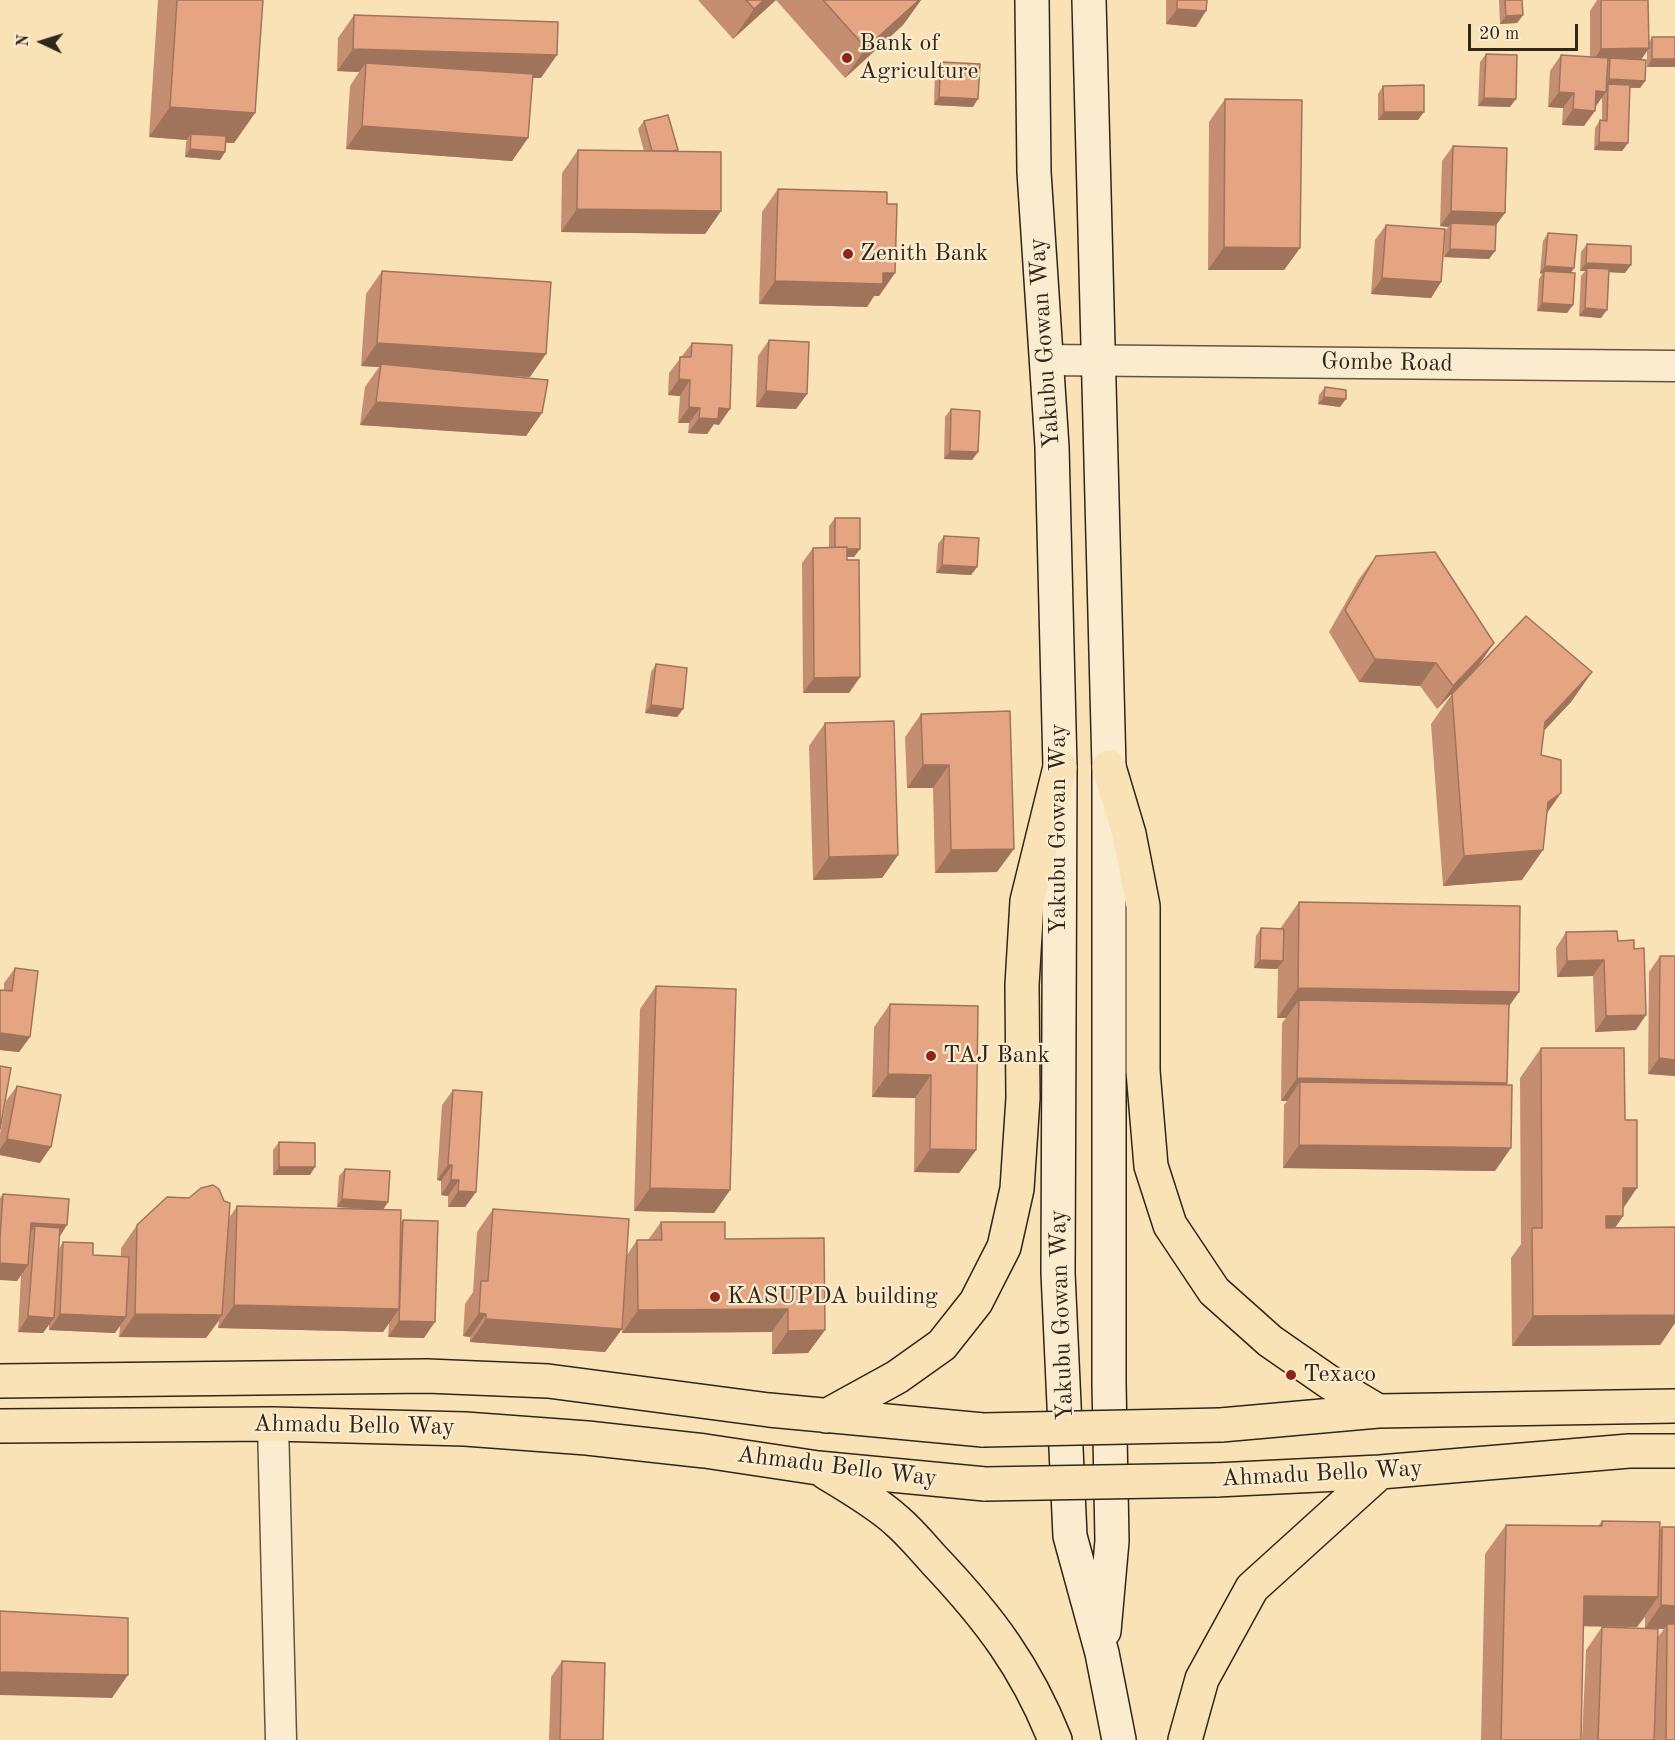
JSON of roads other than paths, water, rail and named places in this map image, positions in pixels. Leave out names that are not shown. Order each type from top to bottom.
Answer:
[{"type":"main road","points":[[826,1416],[897,1377],[942,1345],[976,1302],[1004,1247],[1017,1188],[1023,1109],[1022,986],[1027,901],[1060,767]]},
{"type":"main road","points":[[1109,767],[1130,834],[1143,906],[1143,1071],[1151,1166],[1170,1225],[1214,1291],[1270,1341],[1329,1382],[1378,1411]]},
{"type":"main road","name":"Ahmadu Bello Way","points":[[0,1381],[427,1376],[548,1381],[826,1416],[983,1430],[1221,1425],[1378,1411],[1675,1406]]},
{"type":"main road","name":"Ahmadu Bello Way","points":[[0,1426],[273,1424],[465,1429],[576,1437],[705,1451],[818,1468],[985,1484],[1216,1480],[1380,1472],[1629,1451],[1675,1451]]},
{"type":"main road","points":[[818,1468],[897,1521],[972,1600],[1011,1652],[1044,1713],[1055,1740]]},
{"type":"main road","points":[[1185,1740],[1202,1679],[1252,1588],[1380,1472]]},
{"type":"street","name":"Yakubu Gowan Way","points":[[1032,0],[1034,172],[1052,447],[1060,767],[1058,1273],[1070,1536],[1102,1653],[1119,1740]]},
{"type":"street","name":"Yakubu Gowan Way","points":[[1089,0],[1109,767],[1109,1383],[1112,1541],[1102,1653]]},
{"type":"street","name":"Gombe Road","points":[[1046,360],[1675,366]]},
{"type":"street","points":[[273,1424],[281,1740]]},
{"type":"place","name":"Bank of Agriculture","points":[[847,58]]},
{"type":"place","name":"Zenith Bank","points":[[848,254]]},
{"type":"place","name":"TAJ Bank","points":[[931,1056]]},
{"type":"place","name":"KASUPDA building","points":[[715,1297]]},
{"type":"place","name":"Texaco","points":[[1291,1375]]}]
